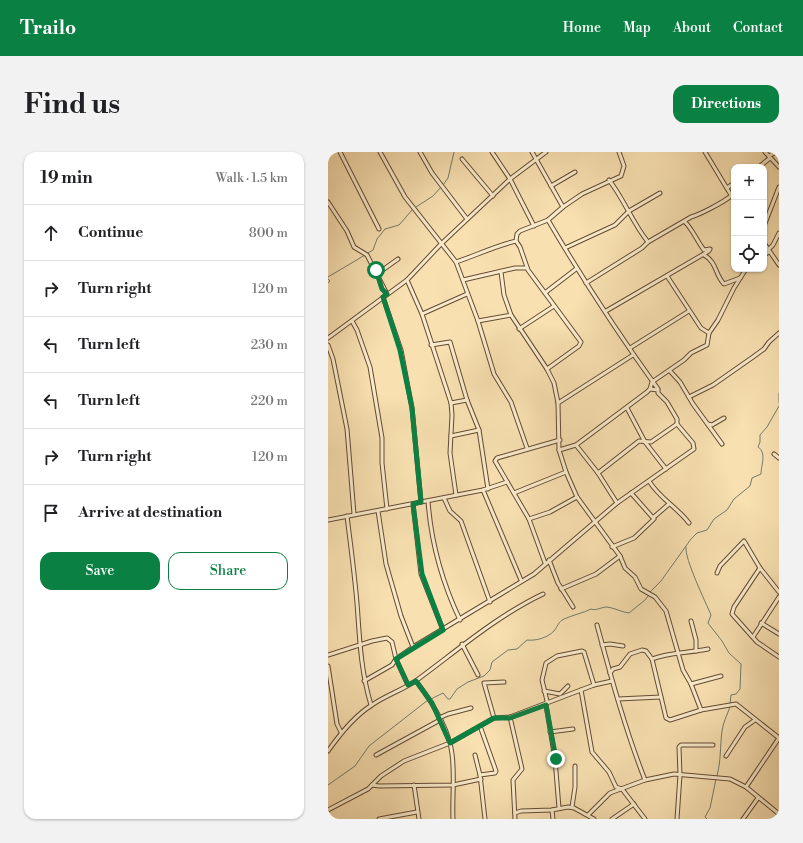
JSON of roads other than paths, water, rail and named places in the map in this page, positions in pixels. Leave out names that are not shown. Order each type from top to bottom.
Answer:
[{"type":"street","points":[[340,152],[380,229]]},
{"type":"street","points":[[380,152],[405,196],[456,262],[478,321],[494,374],[511,402],[527,448]]},
{"type":"street","points":[[420,152],[432,173],[467,220]]},
{"type":"street","points":[[492,152],[510,179],[534,226]]},
{"type":"street","points":[[532,152],[563,206]]},
{"type":"street","points":[[328,338],[408,280],[441,244],[510,179],[536,158],[546,152]]},
{"type":"street","points":[[546,369],[581,344],[572,328],[527,268],[520,247],[516,241],[517,234],[548,220],[563,206],[609,180],[621,176],[624,170],[619,152]]},
{"type":"street","points":[[765,152],[779,167]]},
{"type":"street","points":[[762,164],[776,152]]},
{"type":"street","points":[[586,282],[642,248],[648,242],[723,202],[731,196],[707,153]]},
{"type":"street","points":[[462,159],[492,196]]},
{"type":"street","points":[[551,186],[575,172]]},
{"type":"street","points":[[609,180],[629,212],[637,229],[648,242]]},
{"type":"street","points":[[727,188],[731,185]]},
{"type":"street","points":[[767,218],[779,186]]},
{"type":"street","points":[[565,248],[615,225],[629,212],[660,193]]},
{"type":"street","points":[[328,202],[347,231],[354,247],[367,255],[377,274],[382,289],[387,294]]},
{"type":"street","points":[[364,681],[392,665],[396,659],[413,647],[490,602],[520,580],[534,574],[594,521],[690,452],[694,447],[685,431],[678,424],[667,402],[658,393],[658,390],[576,269],[548,220]]},
{"type":"street","points":[[606,312],[711,250],[709,248],[704,250],[685,222]]},
{"type":"street","points":[[779,233],[768,251],[779,265]]},
{"type":"street","points":[[456,262],[480,254],[495,246],[516,241]]},
{"type":"street","points":[[704,255],[709,258],[717,268],[719,278],[724,284],[740,278]]},
{"type":"street","points":[[377,274],[398,259]]},
{"type":"street","points":[[463,280],[515,268],[527,268]]},
{"type":"street","points":[[546,292],[576,269]]},
{"type":"street","points":[[501,272],[504,295],[511,315],[518,329],[554,383],[558,404],[560,440],[559,450],[566,472],[577,497],[620,556],[625,568],[634,577],[641,590],[660,601],[667,614],[683,670],[691,684],[701,710]]},
{"type":"street","points":[[559,450],[576,444],[627,408],[650,389],[652,382],[684,360],[691,353],[707,344],[709,333],[718,320],[744,272]]},
{"type":"street","points":[[667,276],[701,328],[709,333]]},
{"type":"street","points":[[408,280],[422,314],[451,403],[452,415],[450,453],[456,495]]},
{"type":"street","points":[[422,314],[467,294]]},
{"type":"street","points":[[383,297],[400,350],[412,408],[421,502]]},
{"type":"street","points":[[518,329],[554,306]]},
{"type":"street","points":[[630,348],[689,311]]},
{"type":"street","points":[[478,321],[511,315]]},
{"type":"street","points":[[352,321],[357,330],[370,367],[382,438],[382,462],[387,508]]},
{"type":"street","points":[[689,397],[713,385],[753,357],[764,349],[779,333]]},
{"type":"street","points":[[431,345],[450,342],[466,396],[465,400],[479,430],[488,489]]},
{"type":"street","points":[[328,345],[333,358],[347,428],[354,514]]},
{"type":"street","points":[[558,404],[633,355]]},
{"type":"street","points":[[670,370],[722,444]]},
{"type":"street","points":[[650,389],[658,390]]},
{"type":"street","points":[[451,403],[465,400]]},
{"type":"street","points":[[627,408],[645,442],[666,469]]},
{"type":"street","points":[[708,424],[712,425],[724,418]]},
{"type":"street","points":[[598,473],[639,441],[645,442],[655,440],[678,424]]},
{"type":"street","points":[[451,436],[479,430]]},
{"type":"street","points":[[545,563],[529,519],[495,459],[527,448],[560,440]]},
{"type":"street","points":[[576,444],[598,473],[617,503]]},
{"type":"street","points":[[774,454],[779,458]]},
{"type":"street","points":[[514,493],[566,472]]},
{"type":"street","points":[[649,481],[657,493],[679,511],[689,523]]},
{"type":"street","points":[[328,520],[488,489],[507,482]]},
{"type":"street","points":[[483,490],[520,580]]},
{"type":"street","points":[[631,493],[654,518]]},
{"type":"street","points":[[529,519],[550,512],[577,497]]},
{"type":"street","points":[[444,498],[450,511],[461,521],[490,602]]},
{"type":"street","points":[[428,501],[430,527],[436,554],[450,600],[460,620]]},
{"type":"street","points":[[413,504],[422,574],[443,630]]},
{"type":"street","points":[[612,547],[634,538],[654,521],[654,518],[669,504]]},
{"type":"street","points":[[378,511],[386,564],[401,616],[413,647]]},
{"type":"street","points":[[347,516],[358,617],[359,645],[364,681],[371,705]]},
{"type":"street","points":[[717,573],[720,566],[744,540],[760,568],[779,592]]},
{"type":"street","points":[[561,589],[596,574],[620,556]]},
{"type":"street","points":[[549,560],[561,589],[573,607]]},
{"type":"street","points":[[760,568],[732,611],[732,614],[762,646],[779,657]]},
{"type":"street","points":[[328,751],[341,732],[371,705],[416,681],[462,644],[514,609],[544,594]]},
{"type":"street","points":[[753,637],[779,597]]},
{"type":"street","points":[[691,621],[696,640],[696,651]]},
{"type":"street","points":[[761,623],[779,634]]},
{"type":"street","points":[[597,625],[612,681],[633,749],[645,780]]},
{"type":"street","points":[[328,655],[387,638],[392,642],[396,659],[408,685]]},
{"type":"street","points":[[462,644],[478,676]]},
{"type":"street","points":[[602,645],[610,644],[623,646]]},
{"type":"street","points":[[652,659],[670,654],[678,655],[708,649]]},
{"type":"street","points":[[610,674],[613,669],[620,667],[629,655],[642,650],[648,653],[652,659],[668,720],[701,710],[736,704],[749,713],[755,720],[779,738],[746,787]]},
{"type":"street","points":[[559,808],[556,759],[550,732],[546,705],[547,701],[542,680],[548,662],[557,656],[580,651],[584,652],[594,685]]},
{"type":"street","points":[[328,666],[337,724],[341,732]]},
{"type":"street","points":[[691,684],[721,676]]},
{"type":"street","points":[[416,681],[432,703],[450,743],[452,754],[453,819]]},
{"type":"street","points":[[328,810],[368,789],[381,776],[404,761],[450,743],[494,718],[510,718],[594,685],[612,681]]},
{"type":"street","points":[[494,718],[484,683],[504,682]]},
{"type":"street","points":[[544,691],[560,694],[568,686]]},
{"type":"street","points":[[581,690],[592,752],[609,772],[616,787],[622,789],[645,819]]},
{"type":"street","points":[[618,699],[661,696]]},
{"type":"street","points":[[376,755],[448,714],[471,708]]},
{"type":"street","points":[[510,718],[522,769],[513,780],[515,819]]},
{"type":"street","points":[[726,756],[745,727],[755,720]]},
{"type":"street","points":[[372,785],[453,785],[495,773],[496,771],[480,726]]},
{"type":"street","points":[[550,732],[574,729]]},
{"type":"street","points":[[677,819],[680,746],[713,745]]},
{"type":"street","points":[[475,755],[481,777],[485,819]]},
{"type":"street","points":[[572,808],[575,787],[575,766]]},
{"type":"street","points":[[588,815],[607,796],[645,780],[666,774],[726,778],[746,787],[779,814]]},
{"type":"street","points":[[414,785],[419,819]]},
{"type":"street","points":[[743,819],[758,798]]},
{"type":"street","points":[[612,819],[634,804]]},
{"type":"street","points":[[515,813],[521,811],[572,808],[594,819]]},
{"type":"street","points":[[552,810],[553,819]]},
{"type":"street","points":[[379,819],[417,812]]},
{"type":"waterway","points":[[443,185],[448,178],[454,152]]},
{"type":"waterway","points":[[416,207],[433,196],[441,187]]},
{"type":"waterway","points":[[368,253],[373,250],[377,239],[385,229],[399,225],[413,209]]},
{"type":"waterway","points":[[328,277],[365,255]]},
{"type":"waterway","points":[[328,279],[330,281],[328,283]]},
{"type":"waterway","points":[[779,393],[779,403]]},
{"type":"waterway","points":[[650,592],[661,581],[691,539],[697,533],[707,530],[714,519],[727,510],[734,499],[750,486],[752,478],[761,474],[763,456],[758,447],[760,435],[767,427],[779,406]]},
{"type":"waterway","points":[[686,547],[688,561],[711,615],[708,623],[729,653],[741,664],[740,689],[736,694],[731,695],[730,704]]},
{"type":"waterway","points":[[431,699],[443,693],[448,699],[450,699],[457,689],[468,682],[484,676],[490,670],[492,662],[508,650],[517,649],[527,640],[534,640],[548,636],[564,619],[591,609],[595,610],[605,607],[629,613],[649,595]]},
{"type":"waterway","points":[[328,785],[355,766],[369,746],[428,700]]},
{"type":"waterway","points":[[717,776],[721,737],[724,722],[730,707]]},
{"type":"waterway","points":[[707,819],[705,817],[710,808],[716,779]]}]
